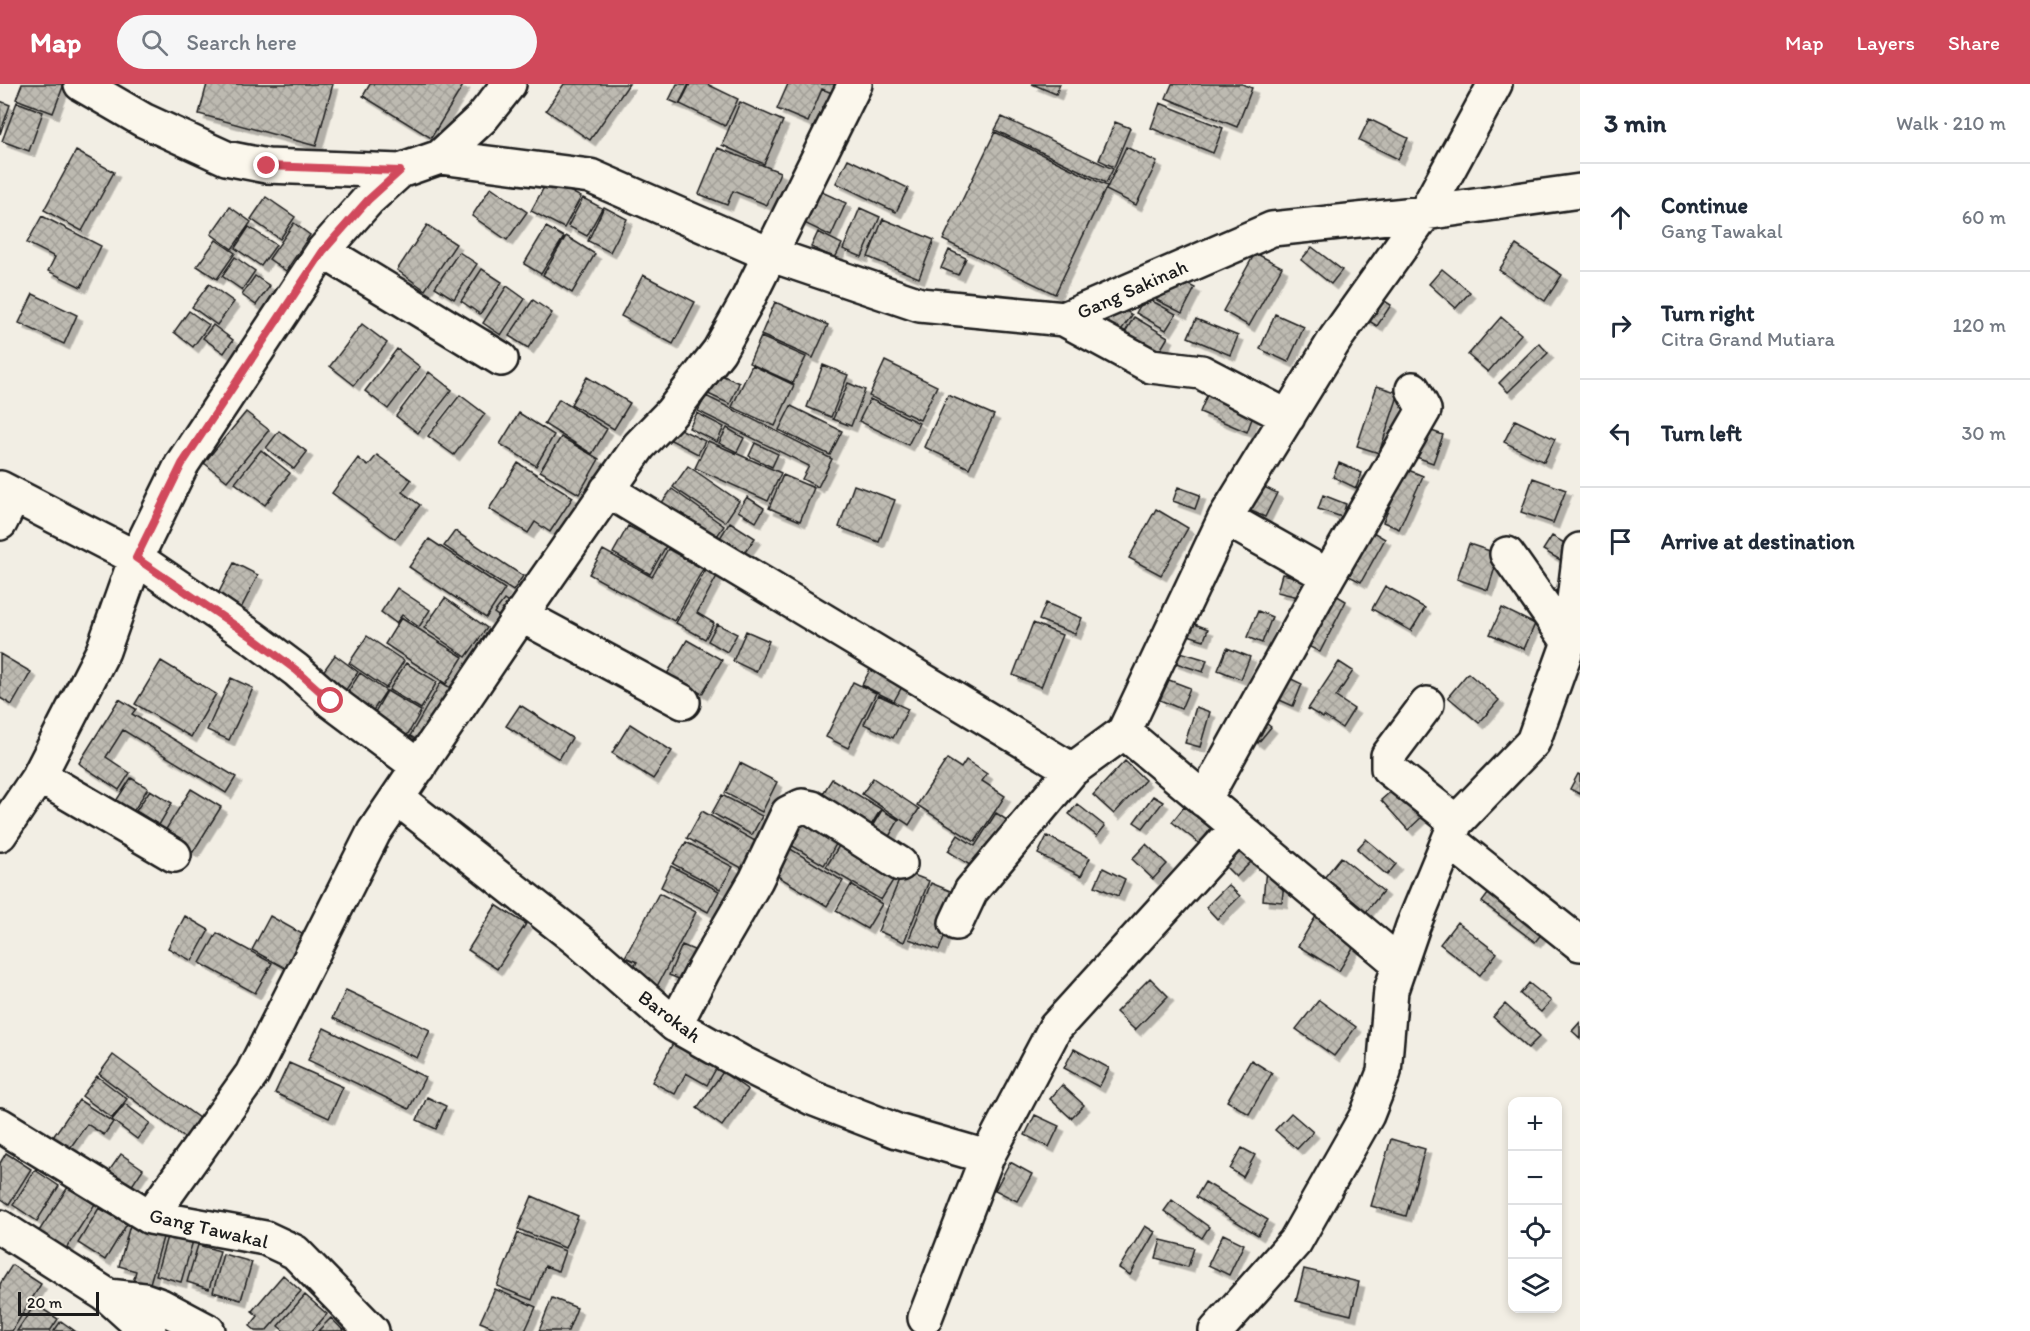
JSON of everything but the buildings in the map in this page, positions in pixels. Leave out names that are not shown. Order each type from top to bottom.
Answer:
[{"type":"street","points":[[81,84],[143,120],[226,158],[267,166],[400,171],[440,157],[482,118],[508,84]]},
{"type":"street","points":[[150,1217],[252,1074],[374,832],[639,446],[671,413],[719,351],[747,301],[855,84]]},
{"type":"street","points":[[956,923],[971,891],[1072,770],[1124,732],[1225,518],[1336,338],[1425,213],[1495,84]]},
{"type":"street","name":"Gang Sakinah","points":[[440,157],[590,176],[769,254],[920,305],[1064,319],[1272,229],[1425,213],[1580,191]]},
{"type":"street","points":[[0,834],[39,776],[103,651],[136,558],[182,464],[323,251],[368,200],[400,171]]},
{"type":"street","points":[[323,251],[501,359]]},
{"type":"street","points":[[1064,319],[1151,366],[1201,372],[1288,417]]},
{"type":"street","points":[[1204,800],[1328,576],[1424,411],[1413,389]]},
{"type":"street","points":[[608,490],[1072,770]]},
{"type":"street","points":[[5,502],[136,558],[261,643],[331,701],[419,767]]},
{"type":"street","points":[[1225,518],[1328,576]]},
{"type":"street","points":[[1216,1331],[1295,1242],[1367,1115],[1384,1072],[1391,990],[1413,926],[1452,831],[1533,742],[1569,642],[1580,550]]},
{"type":"street","points":[[1507,554],[1569,642]]},
{"type":"street","points":[[521,615],[683,702]]},
{"type":"street","points":[[1427,704],[1388,756],[1388,768],[1452,831],[1580,944]]},
{"type":"street","points":[[1124,732],[1400,964]]},
{"type":"street","points":[[39,776],[174,855]]},
{"type":"street","name":"Barokah","points":[[397,798],[578,940],[675,1024],[742,1063],[812,1098],[897,1131],[987,1157]]},
{"type":"street","points":[[675,1024],[756,880],[788,813],[802,806],[812,808],[900,864]]},
{"type":"street","points":[[925,1318],[987,1157],[1055,1028],[1237,828]]},
{"type":"street","name":"Gang Tawakal","points":[[0,1125],[150,1217],[265,1239],[295,1252],[372,1331]]},
{"type":"street","points":[[0,1227],[108,1296],[149,1331]]},
{"type":"street","points":[[108,1296],[144,1300],[161,1306],[208,1331]]},
{"type":"route","points":[[267,166],[400,171],[368,200],[323,251],[182,464],[136,558],[252,637],[296,670],[331,701]]}]
